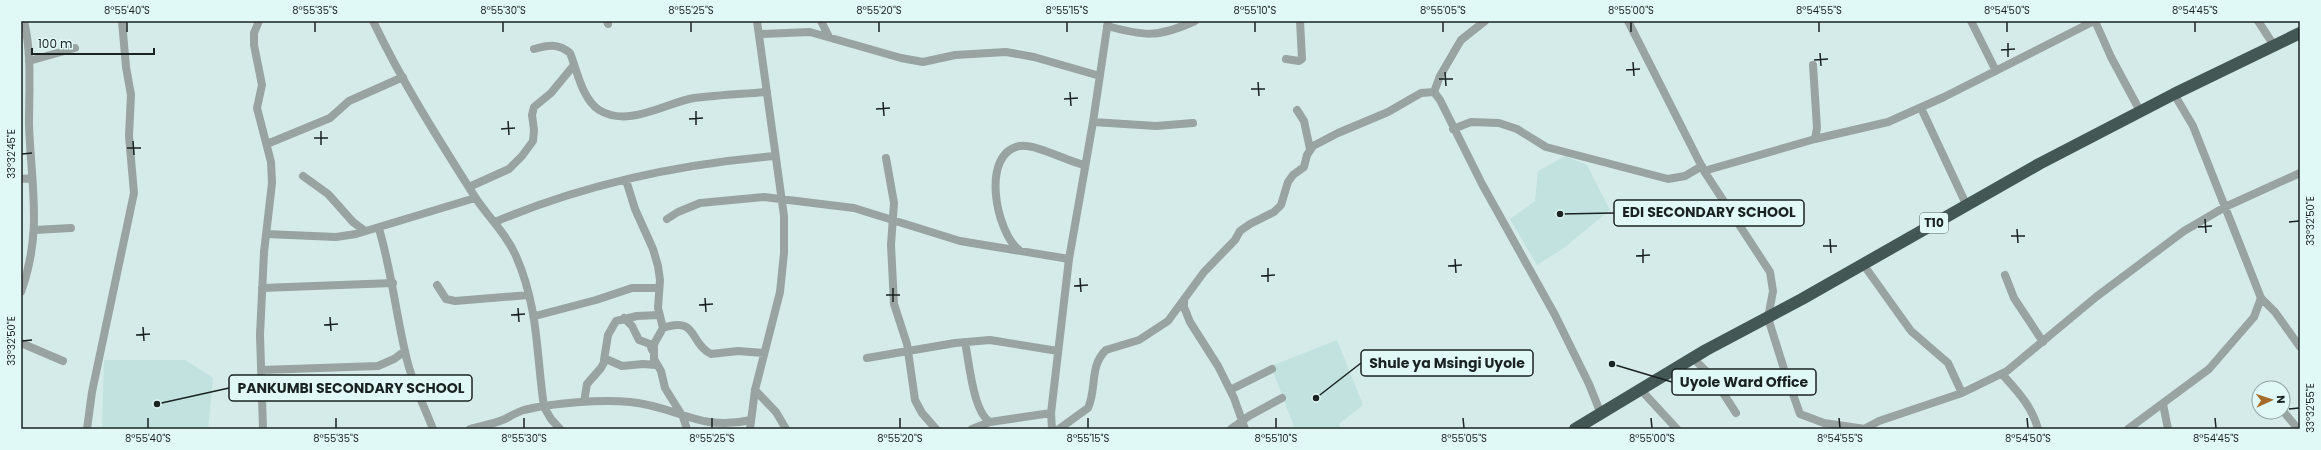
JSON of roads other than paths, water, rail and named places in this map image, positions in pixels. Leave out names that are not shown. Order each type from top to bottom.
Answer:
[{"type":"highway","name":"T10","points":[[1575,429],[1693,358],[1768,318],[1966,204],[2140,111],[2273,44],[2300,33]]},
{"type":"street","points":[[21,292],[34,247],[35,230],[29,61],[24,21]]},
{"type":"street","points":[[87,429],[92,392],[134,193],[129,136],[131,95],[126,67],[122,21]]},
{"type":"street","points":[[260,21],[254,33],[254,45],[262,85],[257,108],[271,162],[272,183],[262,288],[261,370],[263,429]]},
{"type":"street","points":[[373,21],[403,77],[475,198],[495,222],[516,257],[535,316],[544,407],[551,419],[560,429]]},
{"type":"street","points":[[470,429],[497,422],[523,410],[584,402],[638,403],[683,417],[719,424],[750,425],[755,390],[780,292],[783,271],[784,234],[782,201],[757,21]]},
{"type":"street","points":[[821,21],[829,37]]},
{"type":"street","points":[[1052,429],[1051,413],[1069,259],[1084,165],[1093,122],[1107,23],[1144,35],[1170,32],[1195,21]]},
{"type":"street","points":[[1286,60],[1302,59],[1300,21]]},
{"type":"street","points":[[1434,92],[1440,76],[1461,40],[1485,21]]},
{"type":"street","points":[[1971,21],[1996,71]]},
{"type":"street","points":[[1453,129],[1471,122],[1499,123],[1517,129],[1546,147],[1668,179],[1685,176],[1703,168],[1815,139],[1874,127],[1921,108],[2095,21],[2111,57],[2140,111]]},
{"type":"street","points":[[2258,21],[2273,44]]},
{"type":"street","points":[[1631,23],[1703,168],[1770,272],[1773,291],[1768,318],[1784,369],[1801,415],[1824,423],[1864,429],[1962,393],[2002,374],[2141,262],[2191,227],[2225,207],[2300,173]]},
{"type":"street","points":[[759,34],[802,32],[829,37],[923,62],[955,55],[1006,52],[1034,57],[1100,76]]},
{"type":"street","points":[[534,49],[557,45],[570,53],[583,87],[594,106],[604,112],[618,115],[644,113],[692,98],[767,92]]},
{"type":"street","points":[[29,61],[75,48]]},
{"type":"street","points":[[1813,64],[1816,114],[1815,139]]},
{"type":"street","points":[[469,187],[510,168],[522,156],[533,141],[534,130],[532,115],[534,107],[551,93],[574,65]]},
{"type":"street","points":[[267,144],[330,118],[349,101],[403,77]]},
{"type":"street","points":[[1059,429],[1088,408],[1097,363],[1101,355],[1106,350],[1150,334],[1173,315],[1204,272],[1235,240],[1240,231],[1274,212],[1281,205],[1288,182],[1293,175],[1304,167],[1310,149],[1318,142],[1388,112],[1420,92],[1434,92]]},
{"type":"street","points":[[1434,92],[1445,109],[1453,129],[1555,314],[1589,384],[1601,414]]},
{"type":"street","points":[[2174,94],[2193,126],[2261,298],[2275,312],[2300,347]]},
{"type":"street","points":[[1921,108],[1966,204]]},
{"type":"street","points":[[1297,110],[1304,121],[1310,149]]},
{"type":"street","points":[[1093,122],[1156,126],[1193,123]]},
{"type":"street","points":[[1020,250],[1006,236],[996,195],[996,174],[1003,157],[1013,148],[1029,146],[1084,165]]},
{"type":"street","points":[[495,222],[561,199],[626,180],[667,171],[775,156]]},
{"type":"street","points":[[886,158],[894,195],[893,294],[908,352],[915,400],[922,413],[936,429]]},
{"type":"street","points":[[303,176],[328,194],[353,222],[365,231]]},
{"type":"street","points":[[21,179],[32,178]]},
{"type":"street","points":[[626,180],[636,215],[656,256],[660,280],[659,315],[663,328],[652,350]]},
{"type":"street","points":[[667,219],[693,205],[710,201],[764,197],[782,201],[848,207],[947,238],[1069,259]]},
{"type":"street","points":[[266,234],[336,237],[379,228],[475,198]]},
{"type":"street","points":[[35,230],[71,228]]},
{"type":"street","points":[[379,228],[393,283],[405,351],[415,386],[433,429]]},
{"type":"street","points":[[1863,264],[1911,331],[1948,363],[1962,393]]},
{"type":"street","points":[[2005,275],[2014,298],[2043,342]]},
{"type":"street","points":[[262,288],[393,283]]},
{"type":"street","points":[[437,285],[446,299],[455,301],[529,295]]},
{"type":"street","points":[[535,316],[596,300],[632,288],[659,288]]},
{"type":"street","points":[[2128,429],[2199,377],[2220,358],[2254,317],[2261,298]]},
{"type":"street","points":[[1184,299],[1184,307],[1190,322],[1209,351],[1230,390],[1239,409],[1241,421],[1245,429]]},
{"type":"street","points":[[584,402],[586,384],[601,368],[604,360],[606,343],[612,324],[624,318],[659,315]]},
{"type":"street","points":[[624,318],[632,326],[639,340],[649,344],[656,365],[661,371],[665,388],[683,417],[687,429]]},
{"type":"street","points":[[663,328],[677,325],[687,326],[694,334],[700,346],[711,354],[738,351],[764,353]]},
{"type":"street","points":[[868,358],[965,342],[1000,341],[1058,350]]},
{"type":"street","points":[[965,342],[979,405],[983,416],[990,422]]},
{"type":"street","points":[[21,343],[63,362]]},
{"type":"street","points":[[261,370],[378,366],[394,359],[405,351]]},
{"type":"street","points":[[1693,358],[1714,379],[1736,413]]},
{"type":"street","points":[[604,360],[610,359],[622,366],[643,364],[656,365]]},
{"type":"street","points":[[1230,390],[1272,369]]},
{"type":"street","points":[[2002,374],[2026,402],[2038,429]]},
{"type":"street","points":[[755,390],[776,412],[786,429]]},
{"type":"street","points":[[1641,390],[1677,429]]},
{"type":"street","points":[[1231,429],[1241,421],[1282,398]]},
{"type":"street","points":[[2163,404],[2168,429]]},
{"type":"street","points":[[972,429],[990,422],[1051,413]]},
{"type":"street","points":[[2290,420],[2298,429]]},
{"type":"place","name":"EDI SECONDARY SCHOOL","points":[[1560,214]]},
{"type":"place","name":"Uyole Ward Office","points":[[1612,364]]},
{"type":"place","name":"Shule ya Msingi Uyole","points":[[1316,398]]},
{"type":"place","name":"PANKUMBI SECONDARY SCHOOL","points":[[157,404]]}]
